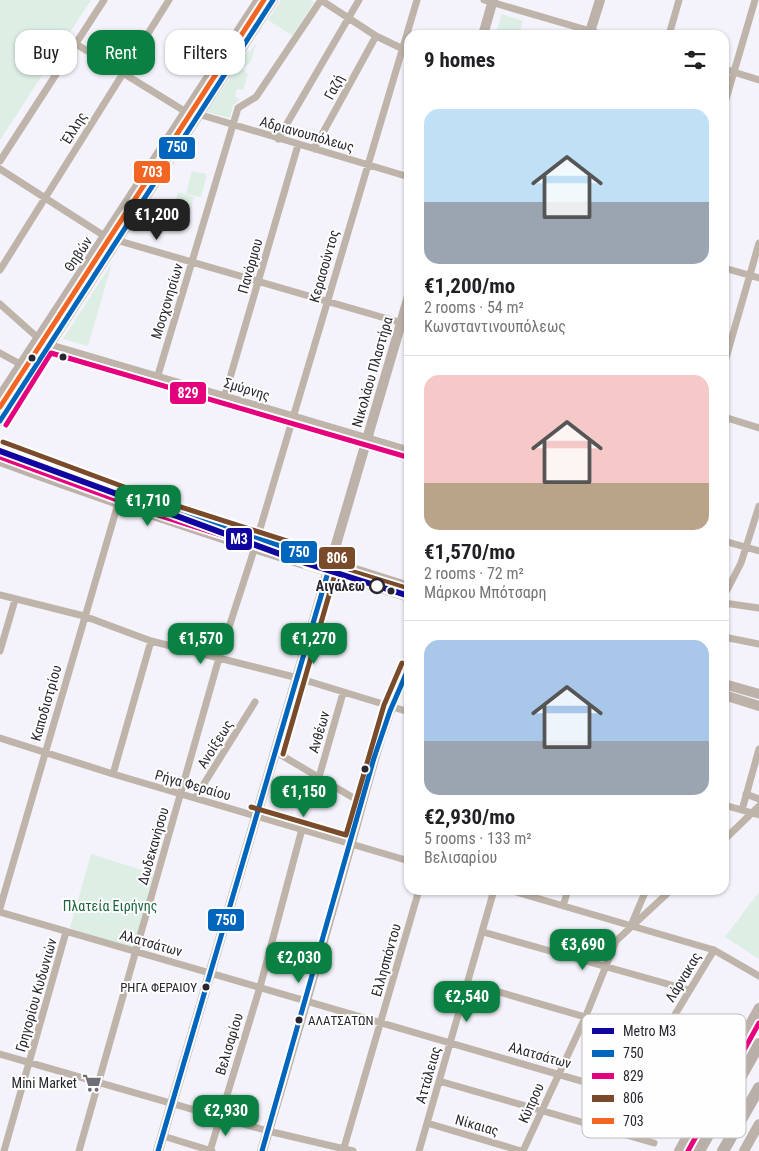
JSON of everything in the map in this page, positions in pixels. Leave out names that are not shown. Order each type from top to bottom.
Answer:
[{"type":"highway","points":[[746,1067],[759,1044]]},
{"type":"highway","points":[[746,1111],[759,1088]]},
{"type":"highway","points":[[699,1151],[706,1138]]},
{"type":"highway","points":[[724,1151],[731,1138]]},
{"type":"main road","name":"Θηβών","points":[[0,421],[186,112],[259,0]]},
{"type":"main road","name":"Θηβών","points":[[0,395],[38,338],[198,114],[273,0]]},
{"type":"main road","points":[[591,30],[600,0]]},
{"type":"main road","points":[[484,30],[490,1]]},
{"type":"main road","name":"Νικολάου Πλαστήρα","points":[[158,1151],[367,438],[404,327]]},
{"type":"main road","points":[[0,449],[160,508],[257,539],[404,595]]},
{"type":"main road","points":[[0,461],[118,504],[254,550],[404,586]]},
{"type":"main road","points":[[262,1151],[307,1000],[362,803],[391,707],[404,677]]},
{"type":"main road","points":[[729,685],[759,694]]},
{"type":"main road","points":[[729,697],[759,706]]},
{"type":"main road","points":[[746,1031],[759,1008]]},
{"type":"main road","points":[[744,1151],[759,1124]]},
{"type":"main road","points":[[679,1151],[686,1138]]},
{"type":"street","points":[[77,42],[104,0]]},
{"type":"street","name":"Έλλης","points":[[150,30],[169,0]]},
{"type":"street","points":[[321,0],[376,36],[401,48]]},
{"type":"street","name":"Μοσχονησίων","points":[[158,375],[238,108],[256,97],[321,0]]},
{"type":"street","points":[[278,139],[359,0]]},
{"type":"street","name":"Κερασούντος","points":[[407,30],[416,0]]},
{"type":"street","points":[[670,30],[679,0]]},
{"type":"street","points":[[729,89],[755,0]]},
{"type":"street","points":[[490,1],[581,30]]},
{"type":"street","name":"Γαζή","points":[[314,149],[376,36]]},
{"type":"street","name":"Κερασούντος","points":[[257,539],[404,38]]},
{"type":"street","points":[[729,70],[759,80]]},
{"type":"street","points":[[0,161],[56,75]]},
{"type":"street","name":"Έλλης","points":[[0,270],[121,75]]},
{"type":"street","points":[[125,75],[186,112]]},
{"type":"street","name":"Αδριανουπόλεως","points":[[198,114],[404,176]]},
{"type":"street","name":"Πανόρμου","points":[[225,395],[298,145]]},
{"type":"street","points":[[0,169],[111,238],[404,324]]},
{"type":"street","points":[[729,347],[759,243]]},
{"type":"street","points":[[729,270],[759,278]]},
{"type":"street","points":[[0,304],[38,338]]},
{"type":"street","name":"Σμύρνης","points":[[48,344],[404,449]]},
{"type":"street","points":[[0,353],[20,364]]},
{"type":"street","points":[[729,419],[759,428]]},
{"type":"street","name":"Καποδιστρίου","points":[[0,908],[118,504]]},
{"type":"street","points":[[729,586],[747,548],[759,506]]},
{"type":"street","points":[[729,543],[759,551]]},
{"type":"street","name":"Δωδεκανήσου","points":[[79,1151],[219,658],[254,550]]},
{"type":"street","points":[[0,595],[84,616],[151,641],[298,678],[404,711]]},
{"type":"street","points":[[0,651],[15,600]]},
{"type":"street","points":[[729,604],[759,608]]},
{"type":"street","points":[[729,638],[759,644]]},
{"type":"street","points":[[113,774],[151,641]]},
{"type":"street","name":"Ανθέων","points":[[319,777],[343,693]]},
{"type":"street","name":"Ανοίξεως","points":[[195,798],[255,702]]},
{"type":"street","name":"Ρήγα Φεραίου","points":[[0,738],[113,774],[404,860]]},
{"type":"street","points":[[742,810],[759,749]]},
{"type":"street","points":[[276,752],[362,803]]},
{"type":"street","points":[[746,794],[759,798]]},
{"type":"street","points":[[729,806],[756,814]]},
{"type":"street","points":[[729,836],[756,814],[759,806]]},
{"type":"street","name":"Βελισαρίου","points":[[211,1151],[260,987],[302,828]]},
{"type":"street","name":"Ελλησπόντου","points":[[343,1150],[418,895]]},
{"type":"street","name":"Αττάλειας","points":[[419,1151],[493,895]]},
{"type":"street","points":[[526,895],[714,950],[759,976]]},
{"type":"street","points":[[563,906],[566,895]]},
{"type":"street","points":[[631,926],[644,895]]},
{"type":"street","name":"Κύπρου","points":[[587,1014],[616,941],[666,895]]},
{"type":"street","name":"Αλατσάτων","points":[[0,912],[582,1081]]},
{"type":"street","name":"Γρηγορίου Κυδωνιών","points":[[4,1151],[66,932]]},
{"type":"street","points":[[483,932],[689,990]]},
{"type":"street","name":"Λάρνακας","points":[[675,1014],[714,950]]},
{"type":"street","points":[[468,983],[582,1017]]},
{"type":"street","name":"Κύπρου","points":[[522,1151],[582,1024]]},
{"type":"street","points":[[0,1054],[220,1118],[353,1151]]},
{"type":"street","points":[[439,1081],[582,1122]]},
{"type":"street","name":"Νίκαιας","points":[[427,1123],[522,1151]]},
{"type":"street","points":[[163,1136],[211,1151]]},
{"type":"street","points":[[636,1138],[654,1143]]},
{"type":"green space","points":[[0,0],[91,0],[72,30],[15,30],[15,75],[42,75],[0,140]]},
{"type":"green space","points":[[281,0],[310,0],[314,2],[293,36],[268,20]]},
{"type":"green space","points":[[502,14],[523,21],[520,30],[497,30]]},
{"type":"green space","points":[[256,43],[251,62],[245,67],[245,55],[248,51],[250,52]]},
{"type":"green space","points":[[245,72],[248,74],[243,90],[237,89],[235,96],[240,100],[233,105],[230,118],[207,112],[232,75],[245,75]]},
{"type":"green space","points":[[192,171],[207,174],[201,197],[186,194]]},
{"type":"green space","points":[[178,192],[194,197],[186,228],[169,223]]},
{"type":"green space","points":[[112,263],[88,346],[63,339]]},
{"type":"green space","name":"Πλατεία Ειρήνης","points":[[91,854],[154,874],[133,950],[70,928]]},
{"type":"green space","points":[[759,892],[759,959],[725,937]]},
{"type":"metro line","name":"Μ3","points":[[0,451],[299,561],[404,594]]},
{"type":"transit line","name":"703","points":[[0,407],[264,0]]},
{"type":"transit line","name":"750","points":[[0,421],[273,0]]},
{"type":"transit line","name":"829","points":[[6,425],[51,353],[404,456]]},
{"type":"transit line","name":"806","points":[[3,442],[162,501],[337,557],[338,564],[283,754]]},
{"type":"transit line","name":"750","points":[[0,449],[160,508],[331,562],[158,1151]]},
{"type":"transit line","name":"829","points":[[0,457],[158,515],[404,593]]},
{"type":"transit line","name":"806","points":[[308,558],[404,587]]},
{"type":"transit line","name":"750","points":[[306,565],[404,595]]},
{"type":"transit line","name":"806","points":[[251,807],[346,835],[384,705],[402,663]]},
{"type":"transit line","name":"750","points":[[262,1151],[374,758],[390,711],[404,679]]},
{"type":"transit line","name":"829","points":[[746,1046],[759,1023]]},
{"type":"transit line","name":"829","points":[[688,1151],[695,1138]]},
{"type":"place","name":"Αιγάλεω","points":[[377,586]]},
{"type":"place","name":"ΡΗΓΑ ΦΕΡΑΙΟΥ","points":[[206,987]]},
{"type":"place","name":"ΑΛΑΤΣΑΤΩΝ","points":[[299,1020]]},
{"type":"place","name":"Mini Market","points":[[92,1083]]}]
